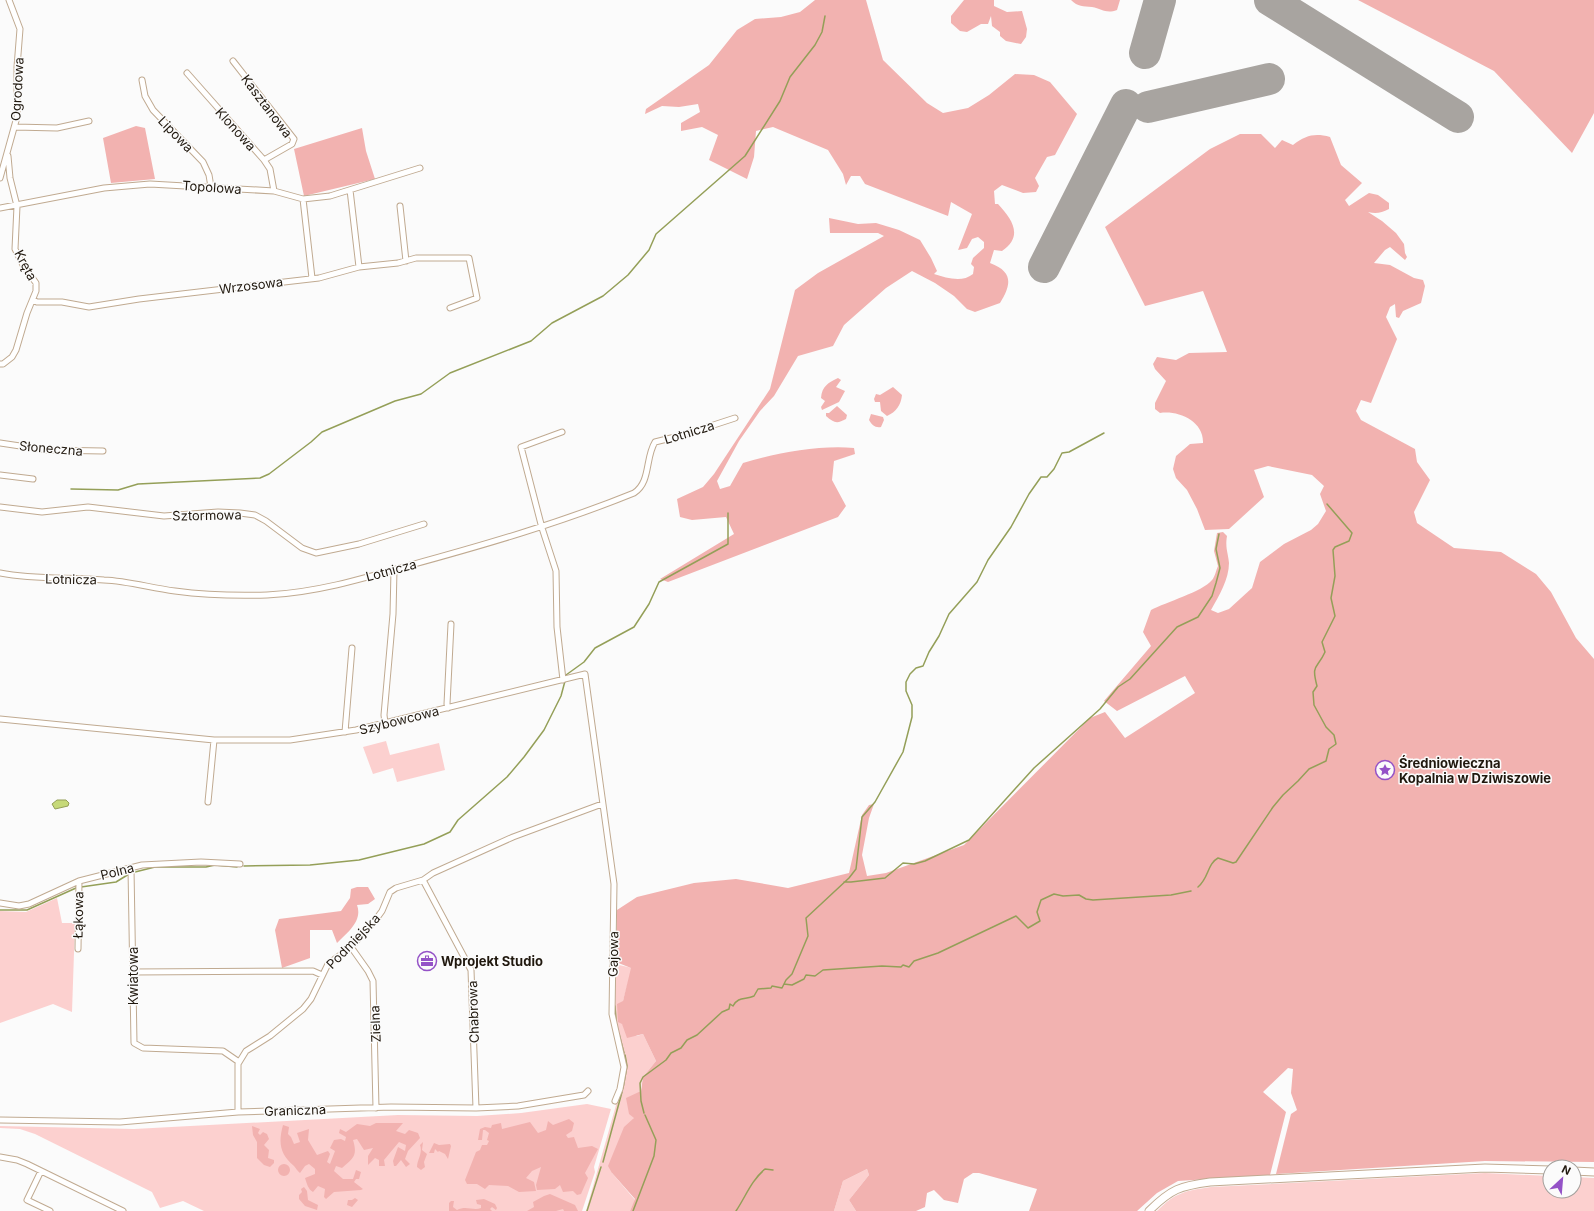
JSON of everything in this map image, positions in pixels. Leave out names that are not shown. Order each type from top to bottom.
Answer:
[{"type":"main road","points":[[1150,1211],[1171,1191],[1185,1186],[1210,1182],[1485,1168],[1542,1170]]},
{"type":"main road","points":[[1582,1172],[1594,1172]]},
{"type":"street","name":"Ogrodowa","points":[[0,178],[16,127],[20,29],[9,0]]},
{"type":"street","name":"Kasztanowa","points":[[233,61],[294,139],[292,144],[264,160]]},
{"type":"street","name":"Klonowa","points":[[187,73],[264,160],[270,169],[274,190]]},
{"type":"street","name":"Lipowa","points":[[142,80],[145,96],[153,110],[203,162],[209,175],[210,187]]},
{"type":"street","points":[[16,127],[57,128],[89,121]]},
{"type":"street","name":"Kręta","points":[[0,364],[3,364],[12,357],[16,350],[27,313],[33,300],[36,284],[23,265],[15,249],[17,206],[10,178],[8,156]]},
{"type":"street","name":"Topolowa","points":[[0,208],[114,187],[150,184],[274,190],[303,199],[330,196],[420,168]]},
{"type":"street","points":[[350,190],[359,267]]},
{"type":"street","points":[[303,199],[312,278]]},
{"type":"street","points":[[400,206],[406,261]]},
{"type":"street","name":"Wrzosowa","points":[[33,300],[37,302],[62,302],[89,307],[147,298],[312,278],[359,267],[425,257],[469,258],[477,298],[450,308]]},
{"type":"street","name":"Lotnicza","points":[[0,574],[58,580],[104,580],[138,584],[175,591],[267,595],[325,587],[394,570],[542,528],[623,497],[640,489],[644,483],[651,449],[655,442],[735,418]]},
{"type":"street","points":[[562,432],[521,447],[542,528],[556,571],[557,627],[563,680]]},
{"type":"street","name":"Słoneczna","points":[[0,443],[47,450],[103,451]]},
{"type":"street","points":[[0,475],[33,479]]},
{"type":"street","name":"Sztormowa","points":[[0,507],[42,512],[88,508],[164,516],[218,512],[255,515],[266,521],[302,548],[316,553],[359,544],[424,524]]},
{"type":"street","points":[[385,723],[384,715],[393,614],[394,570]]},
{"type":"street","points":[[448,708],[451,624]]},
{"type":"street","points":[[345,732],[352,648]]},
{"type":"street","name":"Szybowcowa","points":[[0,719],[78,728],[214,740],[290,740],[345,732],[585,674],[602,804]]},
{"type":"street","points":[[208,802],[214,740]]},
{"type":"street","name":"Podmiejska","points":[[239,1062],[246,1052],[270,1036],[303,1009],[311,999],[322,975],[331,962],[351,947],[382,911],[390,892],[396,888],[423,880],[433,873],[513,837],[602,804]]},
{"type":"street","name":"Gajowa","points":[[602,804],[614,891],[612,1014],[624,1067],[620,1089],[615,1101]]},
{"type":"street","name":"Polna","points":[[0,903],[20,906],[29,904],[79,881],[142,865],[201,862],[240,864]]},
{"type":"street","name":"Kwiatowa","points":[[131,869],[134,1044],[139,1047],[223,1051],[239,1062]]},
{"type":"street","name":"Chabrowa","points":[[423,880],[471,970],[476,1108]]},
{"type":"street","name":"Łąkowa","points":[[78,949],[79,881]]},
{"type":"street","name":"Zielna","points":[[351,947],[368,971],[373,981],[376,1108]]},
{"type":"street","points":[[133,972],[313,971],[322,975]]},
{"type":"street","points":[[238,1112],[239,1062]]},
{"type":"street","name":"Graniczna","points":[[0,1120],[120,1122],[238,1112],[376,1108],[476,1108],[584,1096],[588,1091]]},
{"type":"street","points":[[0,1157],[17,1160],[41,1170],[123,1211]]},
{"type":"street","points":[[41,1170],[27,1200],[50,1211]]},
{"type":"shaded area","points":[[815,0],[866,0],[883,60],[927,103],[943,113],[968,108],[989,95],[1015,74],[1034,75],[1050,82],[1077,114],[1055,155],[1047,157],[1035,178],[1039,186],[1036,192],[1023,193],[1002,185],[994,191],[995,204],[998,204],[1008,216],[1014,228],[1013,239],[1009,245],[1002,251],[994,250],[990,263],[998,267],[1007,275],[1008,285],[1000,303],[975,312],[967,309],[954,296],[935,283],[912,271],[886,288],[844,325],[833,346],[798,356],[774,396],[760,411],[739,441],[717,481],[720,489],[730,486],[743,463],[770,456],[812,449],[840,447],[854,448],[855,454],[834,461],[832,480],[846,506],[838,517],[668,582],[660,579],[734,534],[726,517],[692,520],[680,517],[677,499],[703,487],[714,474],[770,389],[795,290],[818,273],[884,236],[878,233],[830,233],[829,218],[858,224],[876,223],[899,230],[920,240],[937,271],[934,274],[949,278],[959,279],[969,277],[973,274],[974,267],[971,264],[973,258],[984,248],[984,242],[978,237],[972,239],[967,248],[958,250],[972,214],[951,202],[948,216],[865,184],[860,176],[851,176],[846,185],[843,174],[828,150],[773,127],[756,131],[754,157],[747,179],[709,160],[718,135],[702,127],[681,131],[681,123],[700,112],[698,104],[679,107],[662,106],[645,114],[646,109],[709,65],[737,30],[755,19],[781,17],[800,12]]},
{"type":"shaded area","points":[[964,0],[994,0],[994,6],[1007,12],[1022,11],[1027,29],[1026,37],[1021,44],[1006,41],[1000,36],[1000,32],[992,26],[991,16],[988,24],[981,24],[967,32],[960,31],[951,23],[951,16]]},
{"type":"shaded area","points":[[1071,0],[1120,0],[1117,10],[1110,12],[1092,7],[1081,6]]},
{"type":"shaded area","points":[[1358,0],[1594,0],[1594,113],[1572,153],[1494,71]]},
{"type":"shaded area","points":[[136,126],[145,128],[155,179],[111,183],[103,138]]},
{"type":"shaded area","points":[[362,128],[366,151],[375,179],[304,196],[294,149]]},
{"type":"shaded area","points":[[1240,134],[1261,134],[1275,148],[1282,140],[1293,145],[1306,137],[1315,135],[1330,137],[1341,165],[1362,183],[1345,200],[1349,206],[1369,193],[1378,195],[1389,203],[1389,209],[1376,213],[1368,212],[1396,233],[1404,244],[1407,257],[1405,260],[1390,247],[1385,250],[1374,263],[1390,265],[1414,278],[1423,280],[1425,286],[1421,303],[1403,311],[1399,318],[1396,317],[1395,304],[1390,307],[1386,317],[1397,339],[1371,403],[1361,400],[1356,411],[1361,420],[1415,449],[1417,462],[1430,480],[1414,512],[1417,523],[1454,548],[1501,552],[1536,574],[1551,592],[1576,638],[1594,659],[1594,1162],[1582,1162],[1582,1159],[1542,1159],[1542,1162],[1485,1161],[1276,1174],[1291,1114],[1297,1110],[1291,1093],[1293,1069],[1288,1068],[1263,1092],[1286,1112],[1270,1175],[1178,1181],[1157,1193],[1137,1211],[1029,1211],[1037,1189],[979,1173],[973,1173],[964,1179],[958,1203],[944,1200],[934,1190],[927,1193],[925,1207],[916,1211],[856,1211],[849,1200],[869,1175],[867,1169],[843,1181],[834,1211],[630,1211],[635,1199],[612,1173],[608,1166],[624,1127],[634,1118],[629,1114],[626,1098],[641,1091],[643,1077],[656,1061],[643,1034],[627,1038],[622,1024],[618,1022],[617,1004],[623,1001],[631,968],[616,962],[617,910],[637,897],[694,883],[736,879],[788,888],[849,873],[862,815],[869,805],[874,804],[869,818],[862,855],[867,876],[886,873],[964,845],[1090,718],[1105,712],[1125,738],[1195,693],[1185,676],[1117,711],[1104,701],[1151,646],[1143,632],[1151,610],[1200,589],[1213,579],[1218,566],[1214,551],[1217,533],[1223,532],[1227,536],[1226,547],[1229,563],[1229,569],[1225,581],[1211,610],[1218,613],[1229,609],[1252,588],[1260,562],[1284,544],[1311,530],[1318,524],[1326,511],[1320,494],[1324,486],[1312,475],[1268,466],[1254,470],[1264,497],[1229,529],[1205,530],[1197,509],[1187,490],[1176,478],[1173,469],[1176,456],[1190,444],[1203,443],[1202,435],[1195,423],[1182,415],[1174,413],[1160,413],[1155,409],[1155,403],[1166,381],[1155,369],[1153,364],[1157,357],[1176,360],[1189,353],[1227,352],[1203,291],[1145,306],[1105,227],[1210,149]]},
{"type":"shaded area","points":[[838,378],[841,380],[836,387],[845,391],[839,402],[822,410],[821,407],[825,401],[821,398],[824,388],[828,383]]},
{"type":"shaded area","points":[[893,387],[902,395],[899,405],[887,416],[881,411],[880,402],[875,402],[874,399],[876,394],[880,395]]},
{"type":"shaded area","points":[[837,406],[847,415],[846,419],[840,422],[833,421],[826,416],[826,413],[829,413]]},
{"type":"shaded area","points":[[871,414],[883,417],[884,420],[881,427],[875,427],[871,423],[869,420]]},
{"type":"shaded area","points":[[386,741],[390,755],[439,743],[445,770],[397,782],[393,768],[373,774],[363,747]]},
{"type":"shaded area","points":[[57,800],[66,800],[69,803],[68,806],[55,809],[52,804]]},
{"type":"shaded area","points":[[357,887],[368,887],[375,899],[368,904],[357,905],[358,916],[349,931],[337,943],[332,930],[310,930],[310,958],[282,968],[275,930],[279,919],[341,911],[350,898],[351,889]]},
{"type":"shaded area","points":[[57,898],[62,923],[75,923],[72,1012],[53,1004],[0,1023],[0,911],[26,912]]},
{"type":"shaded area","points":[[615,964],[632,968],[623,1001],[622,1024],[637,1036],[643,1034],[656,1061],[643,1077],[634,1118],[612,1173],[635,1200],[630,1211],[586,1211],[624,1077],[614,1006]]},
{"type":"shaded area","points":[[587,1104],[611,1109],[594,1167],[595,1172],[582,1211],[204,1211],[183,1201],[160,1208],[152,1192],[35,1134],[20,1129],[0,1128],[0,1126],[134,1129],[398,1115],[477,1116],[521,1113]]},
{"type":"shaded area","points":[[569,1119],[574,1123],[572,1131],[566,1135],[568,1138],[574,1137],[578,1148],[592,1146],[598,1149],[585,1173],[588,1178],[581,1194],[577,1195],[573,1191],[563,1192],[560,1185],[555,1189],[537,1190],[536,1185],[541,1167],[532,1171],[526,1178],[534,1182],[536,1191],[519,1192],[508,1186],[489,1185],[485,1189],[477,1184],[467,1184],[465,1180],[476,1152],[480,1150],[482,1145],[487,1145],[489,1141],[487,1140],[489,1133],[485,1130],[483,1130],[482,1140],[478,1140],[480,1129],[485,1127],[491,1128],[492,1125],[501,1123],[502,1129],[530,1122],[538,1133],[546,1130],[548,1121],[553,1125]]},
{"type":"shaded area","points":[[376,1123],[403,1123],[396,1131],[405,1134],[409,1130],[418,1133],[420,1138],[408,1151],[405,1159],[410,1164],[406,1167],[401,1160],[396,1166],[394,1166],[393,1161],[398,1147],[405,1151],[406,1145],[399,1142],[384,1160],[385,1166],[379,1166],[379,1160],[375,1158],[368,1165],[368,1156],[373,1148],[364,1150],[357,1139],[353,1140],[355,1150],[354,1156],[342,1168],[336,1166],[334,1171],[343,1179],[353,1179],[356,1170],[361,1172],[359,1179],[356,1179],[354,1182],[363,1189],[361,1190],[334,1192],[326,1199],[324,1197],[325,1189],[318,1186],[313,1192],[307,1184],[305,1178],[315,1174],[315,1169],[309,1164],[305,1166],[300,1173],[289,1162],[281,1148],[283,1125],[289,1127],[288,1134],[294,1144],[300,1142],[297,1133],[309,1129],[308,1140],[317,1155],[328,1151],[330,1154],[327,1162],[330,1164],[335,1151],[330,1148],[334,1140],[341,1139],[345,1141],[346,1137],[339,1133],[340,1129],[346,1132],[357,1124],[370,1126]]},
{"type":"shaded area","points":[[252,1126],[260,1129],[258,1133],[260,1135],[263,1132],[267,1134],[269,1139],[264,1145],[269,1150],[268,1158],[274,1160],[274,1163],[270,1167],[264,1165],[257,1158],[257,1142],[253,1135]]},
{"type":"shaded area","points":[[423,1142],[422,1150],[427,1154],[424,1162],[425,1167],[421,1170],[417,1167],[417,1164],[421,1151],[420,1145]]},
{"type":"shaded area","points":[[434,1143],[439,1145],[450,1144],[451,1146],[448,1159],[445,1154],[439,1151],[438,1152],[435,1149],[434,1153],[429,1153]]},
{"type":"shaded area","points":[[282,1164],[286,1164],[290,1170],[286,1176],[282,1176],[278,1172],[278,1168]]},
{"type":"shaded area","points":[[867,1169],[869,1175],[849,1200],[856,1211],[834,1211],[843,1181]]},
{"type":"shaded area","points":[[1485,1173],[1542,1176],[1542,1199],[1582,1199],[1582,1177],[1594,1178],[1594,1211],[1157,1211],[1181,1193],[1211,1187]]},
{"type":"shaded area","points":[[304,1187],[307,1191],[308,1200],[318,1205],[317,1210],[305,1206],[299,1199],[299,1195],[302,1192],[301,1189]]},
{"type":"shaded area","points":[[550,1194],[575,1205],[578,1211],[564,1211],[563,1209],[556,1211],[527,1211],[534,1207],[533,1202]]},
{"type":"shaded area","points":[[355,1198],[358,1200],[352,1207],[347,1205],[348,1200]]},
{"type":"shaded area","points":[[484,1199],[495,1204],[497,1208],[496,1210],[492,1207],[490,1209],[492,1211],[449,1211],[449,1203],[451,1201],[454,1201],[453,1207],[457,1210],[463,1208],[478,1209],[481,1208],[481,1205],[477,1204],[476,1200]]},
{"type":"waterway","points":[[71,489],[118,490],[138,484],[260,478],[269,474],[322,432],[395,401],[421,394],[450,373],[531,341],[552,323],[603,296],[628,275],[649,250],[656,234],[745,156],[780,101],[790,77],[815,45],[822,32],[825,16]]},
{"type":"waterway","points":[[644,1113],[641,1101],[640,1083],[643,1077],[666,1060],[671,1053],[681,1048],[687,1040],[697,1035],[722,1012],[729,1009],[730,1004],[733,1006],[740,999],[754,996],[758,989],[771,988],[772,986],[782,988],[786,980],[792,974],[808,936],[806,918],[849,878],[856,869],[862,817],[875,802],[903,752],[912,717],[912,705],[906,691],[906,682],[910,674],[916,668],[923,666],[949,614],[977,582],[988,560],[1011,527],[1029,494],[1041,477],[1047,477],[1054,469],[1062,453],[1069,452],[1104,433]]},
{"type":"waterway","points":[[1198,887],[1204,880],[1214,861],[1218,858],[1233,863],[1236,862],[1273,807],[1283,795],[1309,769],[1326,761],[1329,749],[1336,744],[1334,735],[1326,727],[1314,705],[1313,692],[1317,686],[1315,670],[1325,652],[1322,642],[1335,616],[1331,598],[1335,576],[1333,550],[1335,547],[1349,541],[1352,533],[1327,504]]},
{"type":"waterway","points":[[566,675],[584,662],[595,648],[634,627],[649,604],[659,582],[728,544],[728,513]]},
{"type":"waterway","points":[[844,882],[885,878],[903,863],[914,864],[925,861],[969,840],[1034,768],[1100,709],[1118,687],[1130,679],[1177,627],[1198,617],[1212,596],[1220,568],[1216,549],[1219,534]]},
{"type":"waterway","points":[[244,866],[310,865],[359,860],[424,844],[450,832],[458,820],[507,777],[524,757],[544,730],[561,696],[565,681]]},
{"type":"waterway","points":[[135,872],[155,867],[206,867],[215,865],[237,867]]},
{"type":"waterway","points":[[81,887],[116,882],[129,874]]},
{"type":"waterway","points":[[0,910],[27,910],[76,888]]},
{"type":"waterway","points":[[784,984],[792,985],[804,979],[806,975],[815,976],[823,970],[882,966],[901,967],[903,965],[909,967],[914,961],[938,953],[1016,916],[1028,928],[1040,921],[1037,912],[1041,900],[1054,894],[1063,896],[1079,895],[1086,899],[1093,900],[1171,895],[1191,891]]},
{"type":"waterway","points":[[615,1006],[616,1020]]},
{"type":"waterway","points":[[619,1034],[624,1053]]},
{"type":"waterway","points":[[623,1088],[627,1066],[625,1055]]},
{"type":"waterway","points":[[603,1162],[622,1092]]},
{"type":"waterway","points":[[633,1211],[654,1156],[656,1140],[645,1115]]},
{"type":"waterway","points":[[587,1211],[601,1167]]},
{"type":"waterway","points":[[736,1211],[752,1184],[760,1174],[765,1169],[773,1170]]},
{"type":"runway","points":[[1145,53],[1160,0]]},
{"type":"runway","points":[[1270,0],[1458,117]]},
{"type":"runway","points":[[1148,107],[1269,79]]},
{"type":"runway","points":[[1044,267],[1126,105]]},
{"type":"place","name":"Średniowieczna Kopalnia w Dziwiszowie","points":[[1385,770]]},
{"type":"place","name":"Wprojekt Studio","points":[[427,961]]}]
